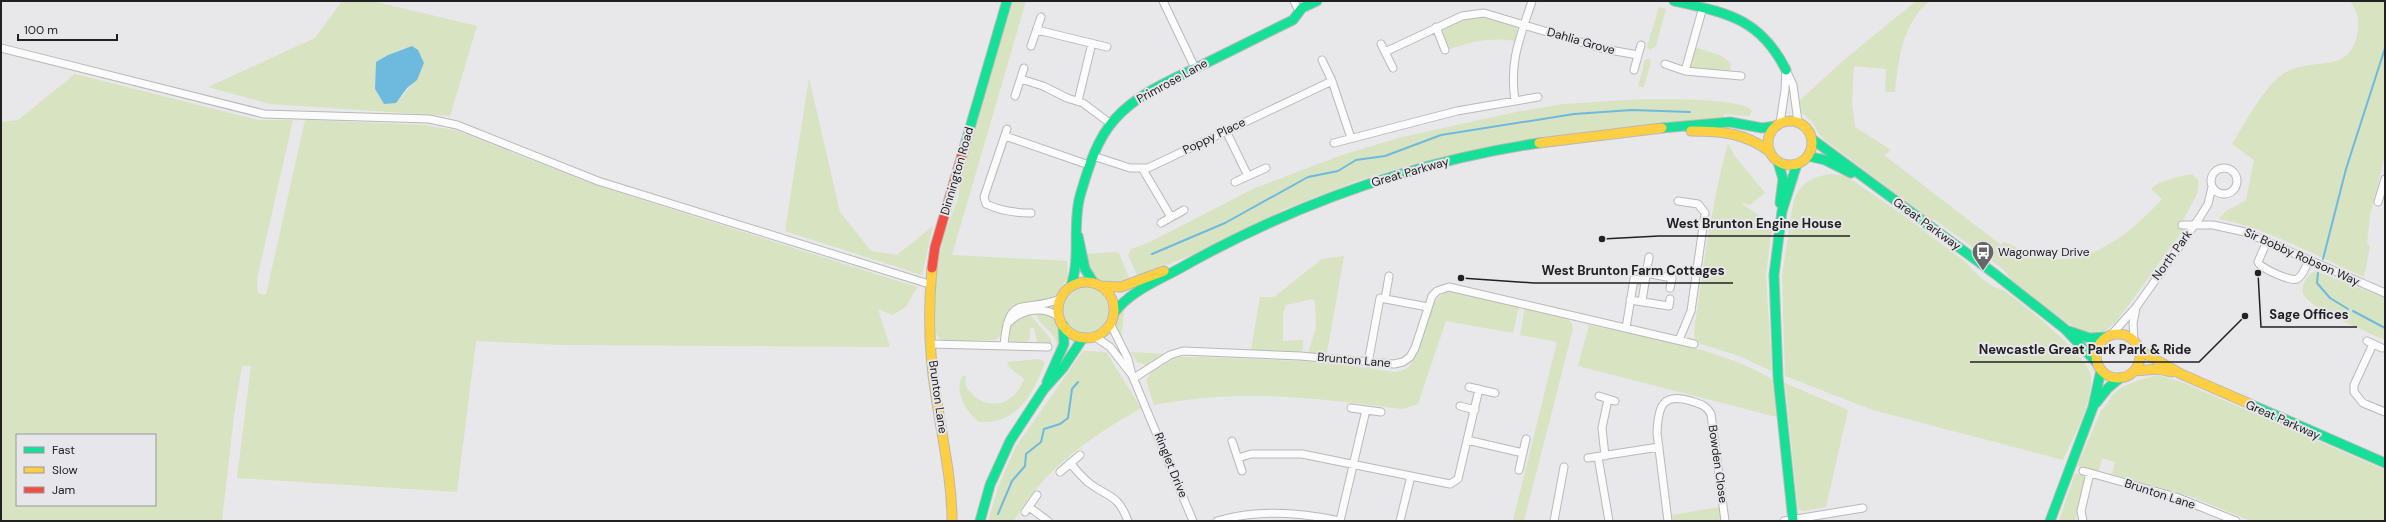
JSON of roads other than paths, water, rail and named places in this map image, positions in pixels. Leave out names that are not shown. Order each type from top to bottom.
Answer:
[{"type":"street","name":"Dinnington Road","points":[[931,344],[929,284],[937,240],[1007,1]]},
{"type":"street","points":[[1163,1],[1195,68]]},
{"type":"street","points":[[1294,1],[1299,11]]},
{"type":"street","name":"Primrose Lane","points":[[1071,286],[1075,274],[1078,205],[1091,160],[1111,124],[1138,99],[1195,68],[1293,20],[1299,11],[1317,1]]},
{"type":"street","points":[[1515,101],[1512,78],[1513,62],[1532,1]]},
{"type":"street","points":[[1674,1],[1703,7],[1735,17],[1754,26],[1770,41],[1782,58],[1793,84],[1798,122]]},
{"type":"street","points":[[1685,71],[1703,7]]},
{"type":"street","name":"Dahlia Grove","points":[[1385,52],[1462,16],[1476,13],[1496,16],[1604,50],[1638,55]]},
{"type":"street","points":[[1032,46],[1041,17]]},
{"type":"street","points":[[1436,28],[1445,50]]},
{"type":"street","points":[[1037,30],[1107,47]]},
{"type":"street","points":[[1078,101],[1092,44]]},
{"type":"street","points":[[1381,44],[1394,68]]},
{"type":"street","points":[[1634,70],[1641,45]]},
{"type":"street","points":[[1,48],[264,114],[429,119],[457,125],[598,181],[929,284]]},
{"type":"street","points":[[1322,60],[1332,81],[1352,138]]},
{"type":"street","points":[[1665,64],[1685,71],[1722,78],[1741,76]]},
{"type":"street","points":[[1015,96],[1024,68]]},
{"type":"street","points":[[1770,151],[1769,137],[1778,125],[1786,70]]},
{"type":"street","points":[[1021,79],[1043,86],[1067,98],[1078,101],[1096,111],[1111,124]]},
{"type":"street","name":"Poppy Place","points":[[1031,213],[1016,214],[986,204],[984,197],[1006,133],[1091,160],[1130,168],[1148,168],[1332,81]]},
{"type":"street","points":[[1334,143],[1457,111],[1538,97]]},
{"type":"street","name":"Great Parkway","points":[[1110,323],[1114,312],[1125,299],[1198,258],[1278,219],[1347,191],[1408,171],[1466,156],[1537,143],[1634,131],[1730,122],[1762,128],[1778,125],[1788,121],[1798,122],[1809,130],[1812,139],[1838,156],[1865,179],[1995,274],[2065,329],[2110,376],[2120,378],[2134,371],[2158,369],[2181,374]]},
{"type":"street","points":[[1226,131],[1248,176]]},
{"type":"street","name":"Great Parkway","points":[[1634,131],[1735,133],[1756,140],[1770,151],[1778,162]]},
{"type":"street","points":[[1778,162],[1787,165],[1797,164],[1808,156],[1812,148],[1812,139]]},
{"type":"street","name":"Great Parkway","points":[[1808,156],[1825,160],[1865,179]]},
{"type":"street","points":[[1778,162],[1784,179],[1780,201],[1782,211]]},
{"type":"street","points":[[1797,164],[1782,211],[1774,276],[1777,358],[1790,521],[1863,508]]},
{"type":"street","points":[[1142,168],[1171,217]]},
{"type":"street","points":[[1235,182],[1266,168]]},
{"type":"street","name":"North Park","points":[[2109,336],[2136,306],[2208,204],[2212,186],[2211,178],[2216,171],[2224,168],[2233,171],[2238,184],[2234,191],[2208,204]]},
{"type":"street","points":[[2378,202],[2384,189],[2385,179]]},
{"type":"street","points":[[2212,186],[2217,193],[2226,195]]},
{"type":"street","points":[[1678,201],[1698,204],[1705,213],[1691,311],[1679,340]]},
{"type":"street","points":[[1162,223],[1184,210]]},
{"type":"street","name":"Sir Bobby Robson Way","points":[[2182,225],[2230,228],[2267,241],[2385,293]]},
{"type":"street","name":"Primrose Lane","points":[[1077,231],[1085,269],[1097,284]]},
{"type":"street","points":[[2267,241],[2258,262],[2263,268],[2290,279],[2297,279],[2301,276],[2309,260]]},
{"type":"street","points":[[1642,301],[1649,256]]},
{"type":"street","name":"Great Parkway","points":[[1071,286],[1082,282],[1121,287],[1198,258]]},
{"type":"street","points":[[1385,299],[1389,276]]},
{"type":"street","points":[[1626,328],[1634,279],[1645,277],[1672,278],[1670,288]]},
{"type":"street","points":[[1097,284],[1111,298],[1114,312]]},
{"type":"street","points":[[1004,346],[1009,315],[1017,308],[1060,298],[1071,286]]},
{"type":"street","name":"Brunton Lane","points":[[1133,376],[1170,355],[1183,351],[1306,356],[1368,363],[1394,364],[1403,362],[1410,357],[1415,348],[1432,296],[1436,291],[1442,288],[1458,288],[1694,344]]},
{"type":"street","points":[[1044,390],[1064,344],[1062,325],[1058,316],[1060,298]]},
{"type":"street","points":[[1368,363],[1380,298],[1428,307]]},
{"type":"street","points":[[1630,300],[1669,306],[1670,300]]},
{"type":"street","name":"North Park","points":[[2134,340],[2133,323],[2136,306]]},
{"type":"street","points":[[1007,324],[1015,317],[1029,311],[1046,310],[1058,316]]},
{"type":"street","points":[[1062,325],[1071,334],[1083,338],[1094,336],[1103,331],[1110,323],[1128,358],[1133,376]]},
{"type":"street","name":"Great Parkway","points":[[2065,329],[2089,338],[2124,334],[2134,340]]},
{"type":"street","points":[[1094,336],[1110,348],[1133,376]]},
{"type":"street","points":[[2050,521],[2069,467],[2093,407],[2099,366],[2097,347],[2109,336]]},
{"type":"street","points":[[980,521],[987,495],[1004,453],[1044,390],[1063,368],[1083,338]]},
{"type":"street","points":[[2134,340],[2139,350],[2140,360],[2134,371]]},
{"type":"street","points":[[2382,348],[2370,342],[2354,385],[2354,392],[2363,403],[2385,412]]},
{"type":"street","name":"Brunton Lane","points":[[952,521],[952,500],[936,397],[931,344],[1048,347]]},
{"type":"street","name":"Great Parkway","points":[[2139,350],[2181,374],[2385,463]]},
{"type":"street","name":"Ringlet Drive","points":[[1133,376],[1193,521]]},
{"type":"street","points":[[2093,407],[2108,388],[2120,378]]},
{"type":"street","points":[[1469,387],[1494,393]]},
{"type":"street","points":[[1238,458],[1251,454],[1302,454],[1411,476],[1455,483],[1458,479],[1479,389]]},
{"type":"street","points":[[1599,396],[1612,400],[1602,428],[1602,456],[1610,521]]},
{"type":"street","name":"Bowden Close","points":[[1668,521],[1657,418],[1666,401],[1672,397],[1681,398],[1707,408],[1713,426],[1725,521]]},
{"type":"street","points":[[1460,406],[1475,410]]},
{"type":"street","points":[[1352,408],[1381,412]]},
{"type":"street","points":[[1217,521],[1264,512],[1300,514],[1340,521],[1366,410]]},
{"type":"street","points":[[1519,470],[1526,439]]},
{"type":"street","points":[[1467,440],[1523,453]]},
{"type":"street","points":[[1232,441],[1242,471]]},
{"type":"street","points":[[1588,458],[1659,448]]},
{"type":"street","points":[[1060,472],[1080,454]]},
{"type":"street","points":[[1070,463],[1090,484],[1112,496],[1121,504],[1128,521]]},
{"type":"street","points":[[1554,521],[1564,467]]},
{"type":"street","name":"Brunton Lane","points":[[2084,521],[2081,511],[2086,472],[2176,497],[2236,521]]},
{"type":"street","points":[[1400,521],[1411,476]]},
{"type":"street","points":[[1037,495],[1027,510],[1048,521]]},
{"type":"water","points":[[412,46],[418,50],[424,63],[417,80],[407,88],[396,103],[384,104],[375,89],[376,62],[388,55]]},
{"type":"waterway","points":[[2323,259],[2346,169],[2385,48]]},
{"type":"waterway","points":[[1152,254],[1225,223],[1308,177],[1338,171],[1356,160],[1385,156],[1441,135],[1574,114],[1632,110],[1690,112]]},
{"type":"waterway","points":[[2318,273],[2317,283],[2330,298],[2348,309]]},
{"type":"waterway","points":[[2353,311],[2385,328]]},
{"type":"waterway","points":[[998,514],[1012,481],[1025,466],[1026,454],[1041,442],[1044,429],[1060,424],[1068,418],[1072,389],[1078,382]]},
{"type":"place","name":"West Brunton Engine House","points":[[1602,239]]},
{"type":"place","name":"Wagonway Drive","points":[[1983,272]]},
{"type":"place","name":"Sage Offices","points":[[2258,273]]},
{"type":"place","name":"West Brunton Farm Cottages","points":[[1461,278]]},
{"type":"place","name":"Newcastle Great Park Park & Ride","points":[[2245,316]]}]
